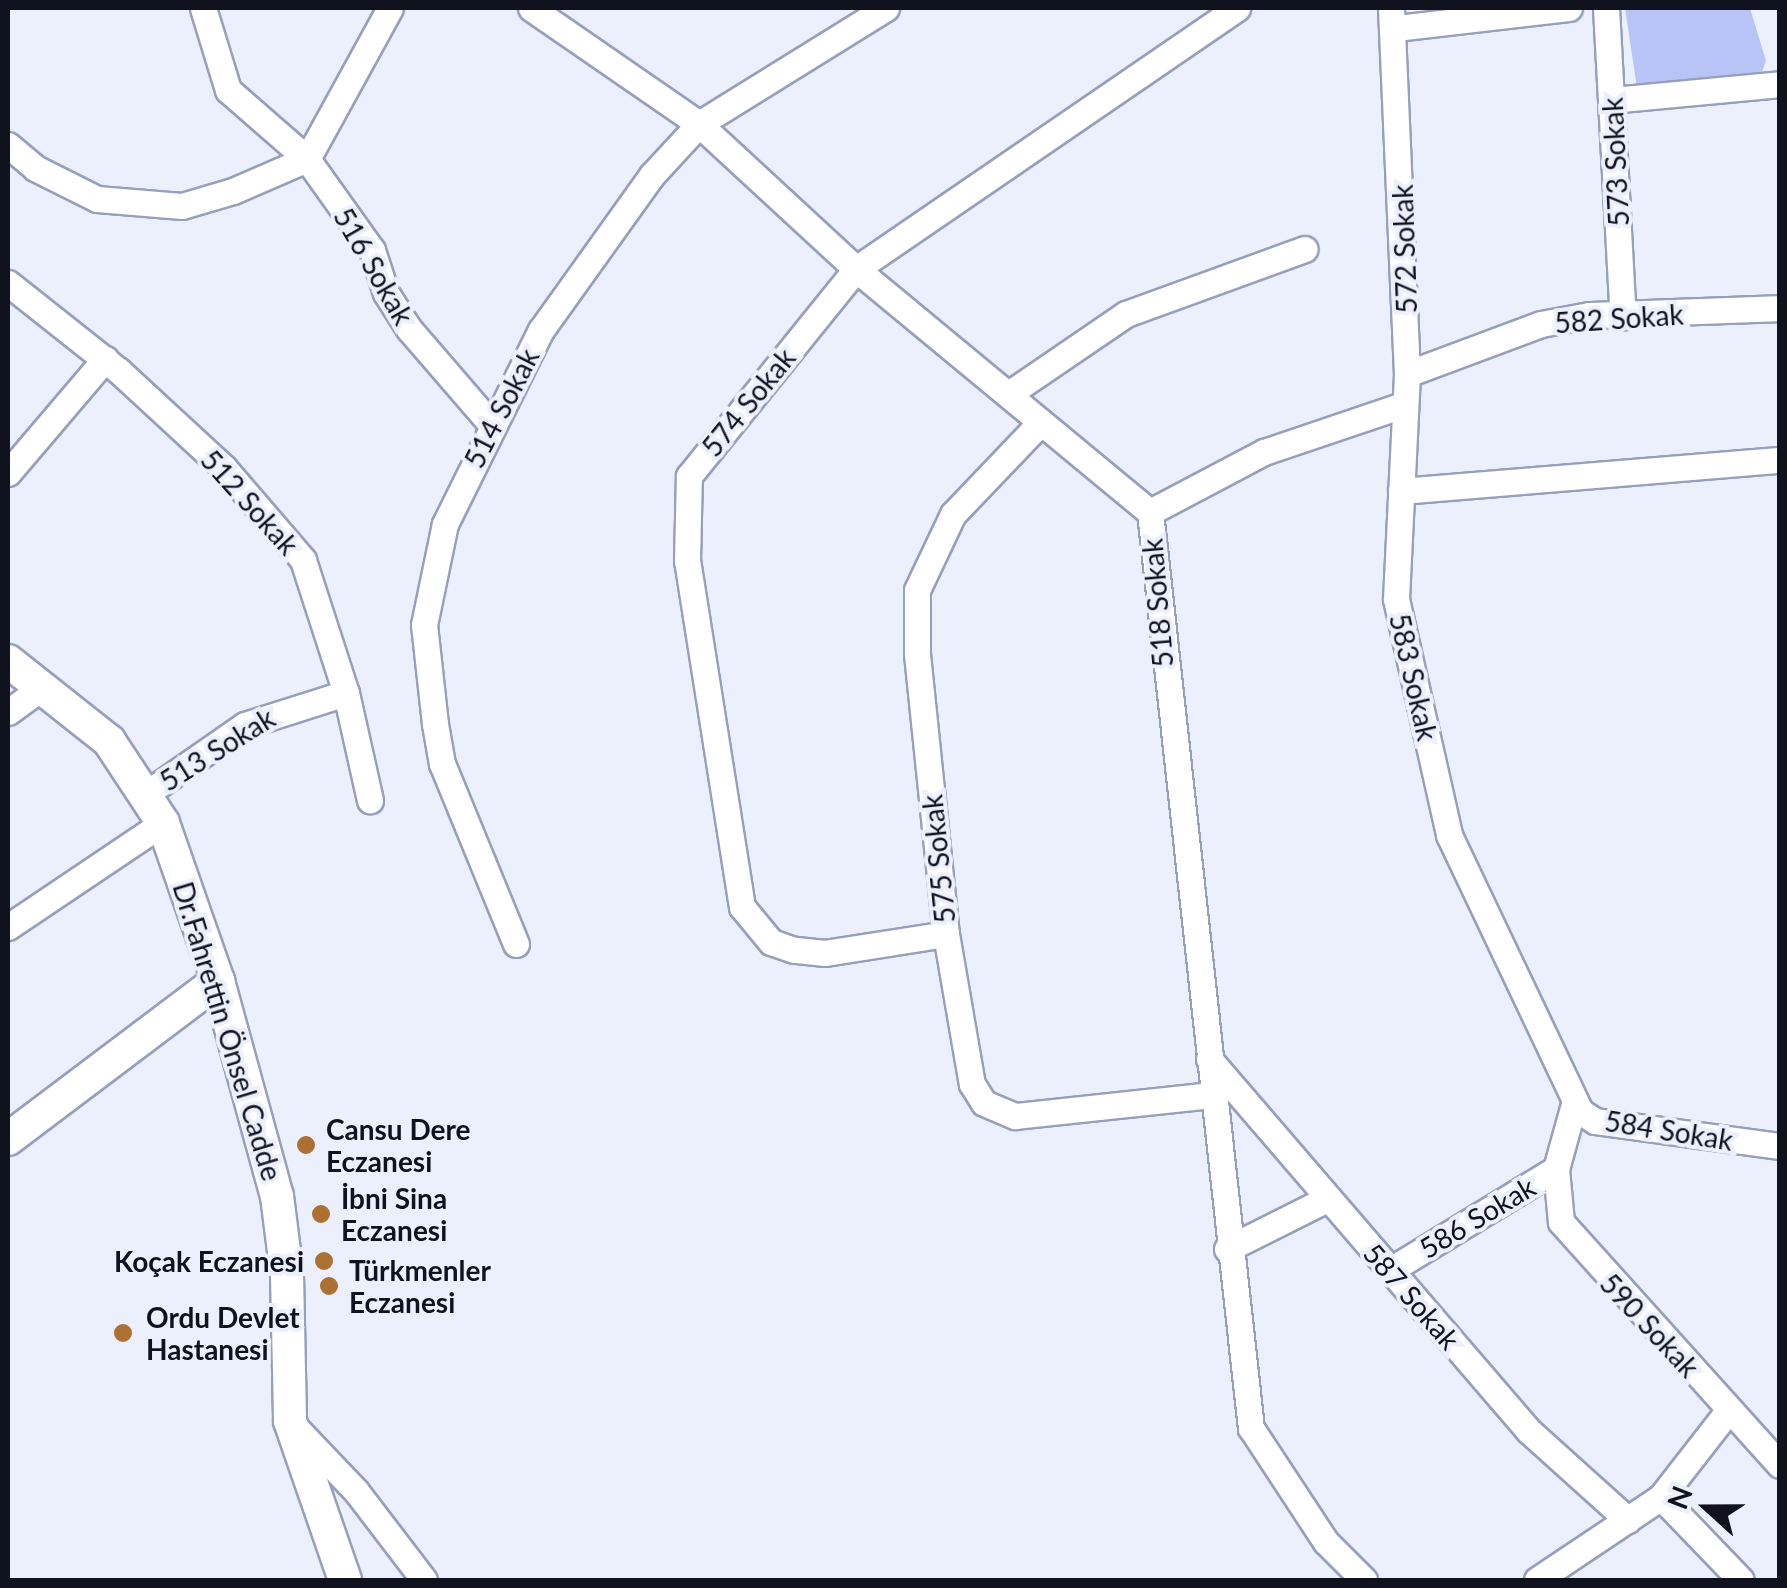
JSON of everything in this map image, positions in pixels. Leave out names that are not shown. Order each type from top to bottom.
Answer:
[{"type":"street","name":"516 Sokak","points":[[203,8],[228,90],[307,159],[372,250],[386,293],[409,329],[491,424]]},
{"type":"street","points":[[8,145],[69,188],[150,207],[182,206],[232,191],[307,159],[390,8]]},
{"type":"street","name":"518 Sokak","points":[[531,8],[699,124],[856,269],[1150,512],[1211,1095],[1251,1428],[1326,1542],[1364,1580]]},
{"type":"street","name":"514 Sokak","points":[[516,944],[442,764],[424,625],[445,524],[491,424],[541,330],[652,175],[699,124],[886,8]]},
{"type":"street","name":"574 Sokak","points":[[946,934],[825,953],[771,942],[754,927],[742,907],[724,816],[687,561],[689,476],[856,269],[1238,8]]},
{"type":"street","points":[[1394,18],[1569,8]]},
{"type":"street","name":"573 Sokak","points":[[1606,8],[1623,317]]},
{"type":"street","name":"572 Sokak","points":[[1394,18],[1407,374],[1402,491]]},
{"type":"street","points":[[1612,100],[1780,84]]},
{"type":"street","points":[[1010,394],[1126,314],[1305,249]]},
{"type":"street","name":"512 Sokak","points":[[8,283],[105,360],[224,468],[293,546],[317,593],[346,693],[370,800]]},
{"type":"street","name":"582 Sokak","points":[[1407,374],[1541,324],[1589,315],[1623,317],[1780,308]]},
{"type":"street","points":[[8,473],[105,360]]},
{"type":"street","points":[[1150,512],[1264,452],[1403,405]]},
{"type":"street","name":"575 Sokak","points":[[1042,422],[953,514],[917,590],[916,654],[946,934],[972,1084],[997,1112],[1015,1116],[1211,1095]]},
{"type":"street","points":[[1402,491],[1780,460]]},
{"type":"street","name":"583 Sokak","points":[[1402,491],[1396,599],[1450,834],[1572,1099]]},
{"type":"street","name":"Dr.Fahrettin Önsel Cadde","points":[[8,661],[109,741],[147,793],[163,823],[218,981],[277,1196],[287,1275],[290,1421],[346,1580]]},
{"type":"street","points":[[8,712],[40,688]]},
{"type":"street","name":"513 Sokak","points":[[147,793],[244,726],[346,693]]},
{"type":"street","name":"513 Sokak","points":[[8,926],[163,823]]},
{"type":"street","points":[[8,1139],[218,981]]},
{"type":"street","name":"587 Sokak","points":[[1208,1059],[1325,1200],[1392,1269],[1529,1431],[1628,1520]]},
{"type":"street","name":"584 Sokak","points":[[1572,1099],[1595,1121],[1780,1146]]},
{"type":"street","name":"586 Sokak","points":[[1392,1269],[1556,1169],[1572,1099]]},
{"type":"street","name":"590 Sokak","points":[[1556,1169],[1555,1201],[1572,1241],[1780,1465]]},
{"type":"street","points":[[1228,1249],[1325,1200]]},
{"type":"street","points":[[1537,1580],[1662,1497],[1728,1410]]},
{"type":"street","points":[[290,1421],[356,1491],[424,1580]]},
{"type":"street","points":[[1662,1497],[1741,1580]]},
{"type":"shaded area","points":[[1625,8],[1750,8],[1766,61],[1761,74],[1637,88]]},
{"type":"place","name":"Cansu Dere Eczanesi","points":[[306,1145]]},
{"type":"place","name":"İbni Sina Eczanesi","points":[[321,1214]]},
{"type":"place","name":"Koçak Eczanesi","points":[[324,1261]]},
{"type":"place","name":"Türkmenler Eczanesi","points":[[329,1286]]},
{"type":"place","name":"Ordu Devlet Hastanesi","points":[[123,1333]]}]
